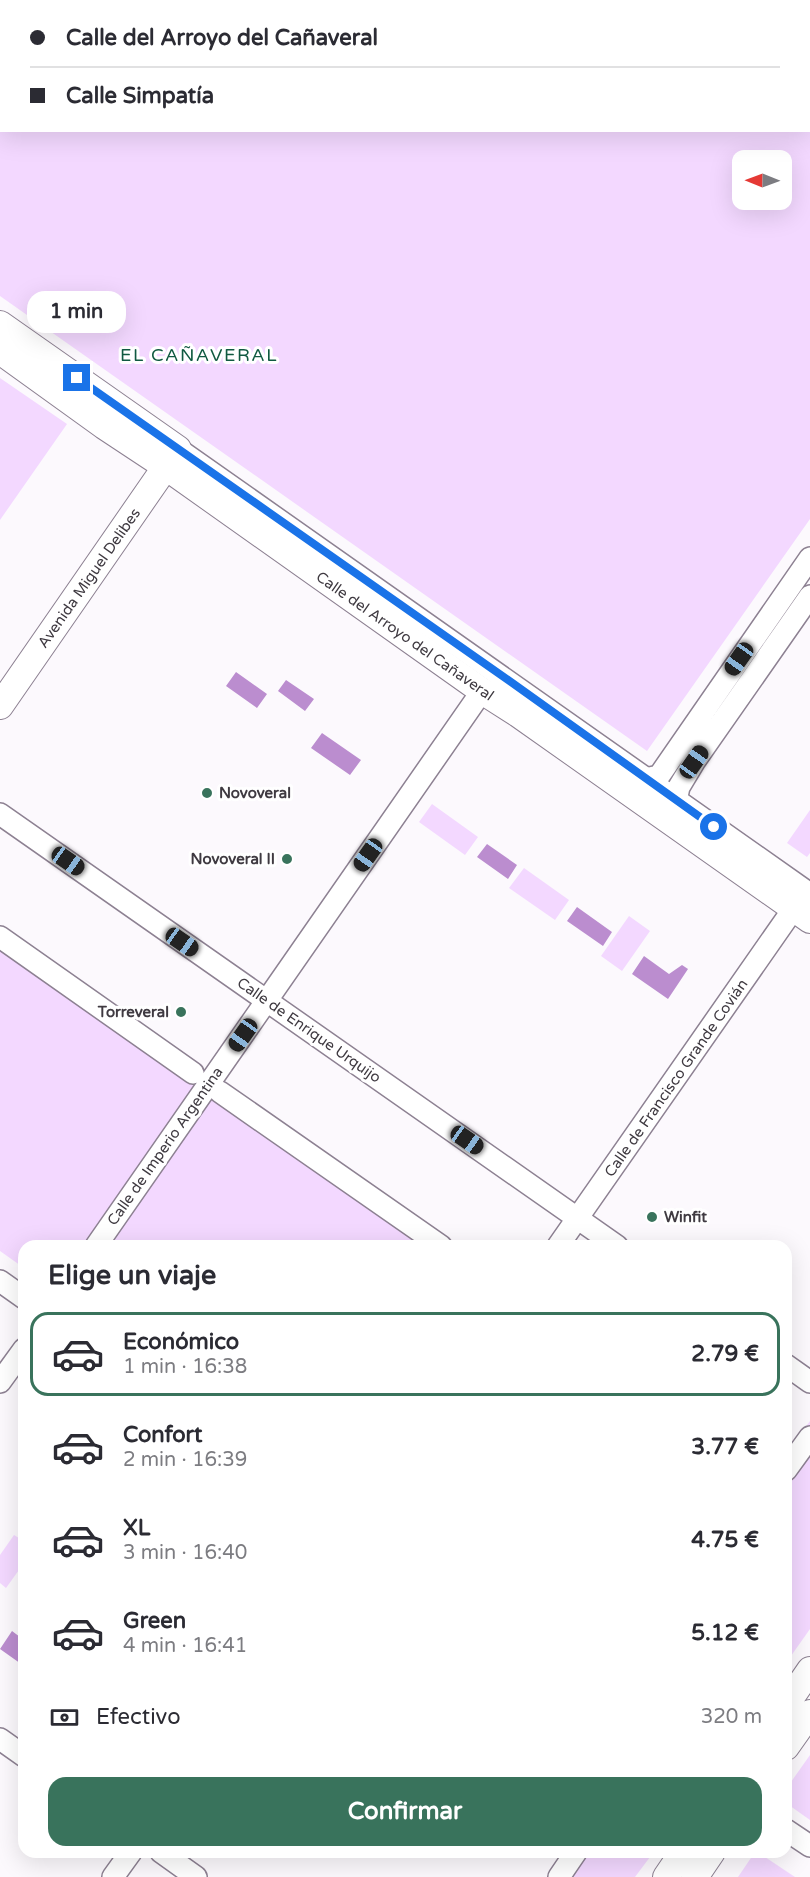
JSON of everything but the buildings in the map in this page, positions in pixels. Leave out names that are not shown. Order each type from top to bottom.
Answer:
[{"type":"main road","points":[[0,324],[172,458]]},
{"type":"main road","name":"Calle del Arroyo del Cañaveral","points":[[0,351],[104,426],[172,458],[482,691],[805,907]]},
{"type":"main road","name":"Avenida Miguel Delibes","points":[[0,706],[172,458]]},
{"type":"main road","points":[[792,1696],[810,1670]]},
{"type":"main road","points":[[792,1739],[810,1713]]},
{"type":"main road","points":[[666,1877],[679,1858]]},
{"type":"main road","points":[[695,1877],[708,1858]]},
{"type":"street","name":"Calle del Arroyo del Cañaveral","points":[[172,458],[530,696],[676,801],[805,907]]},
{"type":"street","points":[[645,779],[659,776],[810,558]]},
{"type":"street","points":[[676,801],[679,788],[694,762],[809,600],[788,589]]},
{"type":"street","name":"Calle de Imperio Argentina","points":[[100,1240],[482,691]]},
{"type":"street","name":"Calle de Enrique Urquijo","points":[[0,814],[609,1240]]},
{"type":"street","name":"Calle de Francisco Grande Covián","points":[[562,1240],[805,907]]},
{"type":"street","points":[[0,938],[193,1073]]},
{"type":"street","points":[[220,1092],[432,1240]]},
{"type":"street","points":[[0,1281],[18,1294]]},
{"type":"street","points":[[0,1382],[18,1357]]},
{"type":"street","points":[[792,1369],[810,1382]]},
{"type":"street","points":[[792,1462],[810,1437]]},
{"type":"street","points":[[0,1739],[18,1752]]},
{"type":"street","points":[[792,1834],[810,1846]]},
{"type":"street","points":[[113,1877],[127,1858]]},
{"type":"street","points":[[169,1858],[196,1877]]},
{"type":"street","points":[[559,1877],[572,1858]]},
{"type":"shaded area","points":[[0,132],[810,132],[810,519],[647,751],[0,296]]},
{"type":"shaded area","points":[[0,378],[67,424],[0,520]]},
{"type":"shaded area","points":[[236,672],[267,694],[257,708],[226,686]]},
{"type":"shaded area","points":[[286,680],[314,699],[305,711],[278,691]]},
{"type":"shaded area","points":[[322,733],[361,760],[350,775],[311,748]]},
{"type":"shaded area","points":[[432,804],[478,837],[465,855],[419,822]]},
{"type":"shaded area","points":[[810,810],[810,853],[807,857],[787,843]]},
{"type":"shaded area","points":[[487,844],[517,865],[508,879],[477,857]]},
{"type":"shaded area","points":[[524,868],[569,900],[555,920],[509,888]]},
{"type":"shaded area","points":[[577,907],[612,932],[603,946],[567,921]]},
{"type":"shaded area","points":[[629,916],[650,931],[622,971],[601,956]]},
{"type":"shaded area","points":[[0,929],[442,1240],[18,1240],[18,1264],[0,1251]]},
{"type":"shaded area","points":[[644,956],[669,974],[682,965],[688,969],[668,999],[632,974]]},
{"type":"shaded area","points":[[810,1421],[810,1629],[792,1654],[792,1445]]},
{"type":"shaded area","points":[[14,1535],[18,1537],[18,1571],[6,1588],[0,1583],[0,1555]]},
{"type":"shaded area","points":[[12,1631],[18,1636],[18,1662],[0,1649]]},
{"type":"shaded area","points":[[810,1755],[810,1820],[792,1807],[792,1780]]},
{"type":"shaded area","points":[[565,1858],[649,1858],[635,1877],[551,1877]]},
{"type":"shaded area","points":[[751,1858],[766,1858],[795,1877],[738,1877]]},
{"type":"place","name":"Novoveral","points":[[207,793]]},
{"type":"place","name":"Novoveral II","points":[[287,859]]},
{"type":"place","name":"Torreveral","points":[[181,1012]]},
{"type":"place","name":"Winfit","points":[[652,1217]]},
{"type":"district","name":"EL CAÑAVERAL","points":[[199,355]]},
{"type":"route","points":[[77,378],[714,827]]}]
